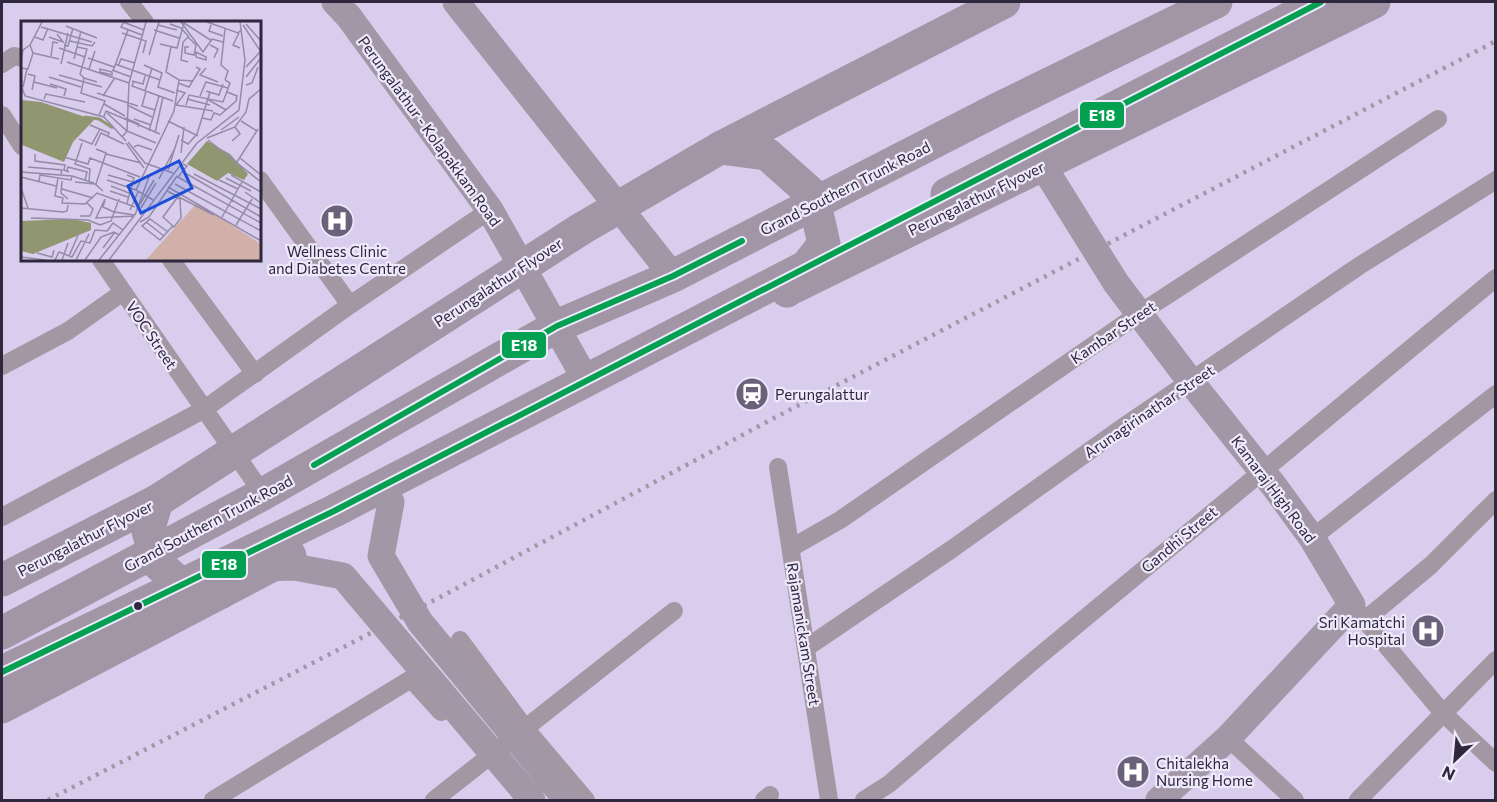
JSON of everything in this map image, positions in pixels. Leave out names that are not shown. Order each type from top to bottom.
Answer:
[{"type":"highway","name":"Perungalathur Flyover","points":[[2,580],[158,501],[581,229],[720,148],[1004,2]]},
{"type":"highway","name":"Grand Southern Trunk Road","points":[[2,633],[263,494],[557,327],[673,276],[988,115],[1216,2]]},
{"type":"highway","points":[[2,672],[334,511],[1322,2]]},
{"type":"highway","name":"Perungalathur Flyover","points":[[2,707],[787,291],[1374,2]]},
{"type":"highway","points":[[720,148],[767,154],[813,195],[824,244],[787,291]]},
{"type":"highway","points":[[158,501],[148,531],[157,563],[176,580],[220,593]]},
{"type":"street","points":[[129,2],[144,21]]},
{"type":"street","name":"Perungalathur - Kolapakkam Road","points":[[334,2],[349,17],[490,210],[586,380]]},
{"type":"street","points":[[458,2],[673,276]]},
{"type":"street","points":[[2,64],[14,56],[21,58]]},
{"type":"street","points":[[2,115],[21,144]]},
{"type":"street","name":"Kambar Street","points":[[791,548],[840,520],[1140,313],[1437,119]]},
{"type":"street","name":"Kamaraj High Road","points":[[1033,150],[1116,283],[1191,382],[1262,470],[1312,538],[1358,612]]},
{"type":"street","name":"Arunagirinathar Street","points":[[806,648],[1359,266],[1496,180]]},
{"type":"street","points":[[261,181],[351,305]]},
{"type":"street","points":[[2,518],[203,410],[490,210]]},
{"type":"street","name":"VOC Street","points":[[102,261],[263,494]]},
{"type":"street","points":[[172,261],[255,374]]},
{"type":"street","name":"Gandhi Street","points":[[864,801],[889,783],[1262,470],[1496,278]]},
{"type":"street","points":[[2,366],[68,331],[123,291]]},
{"type":"street","points":[[1312,538],[1496,394]]},
{"type":"street","name":"Rajamanickam Street","points":[[778,467],[829,801]]},
{"type":"street","points":[[1159,801],[1228,738],[1358,612],[1431,566],[1496,500]]},
{"type":"street","points":[[391,502],[381,556],[420,622],[567,801]]},
{"type":"street","name":"Perungalathur Flyover","points":[[267,568],[294,567],[343,576],[532,801]]},
{"type":"street","points":[[434,801],[674,611]]},
{"type":"street","points":[[1358,612],[1443,713],[1496,763]]},
{"type":"street","points":[[460,640],[525,728],[586,801]]},
{"type":"street","points":[[1358,801],[1496,660]]},
{"type":"street","points":[[213,801],[411,679],[520,801]]},
{"type":"street","points":[[1228,738],[1295,801]]},
{"type":"railway","points":[[48,800],[446,594],[776,417],[1496,41]]},
{"type":"transit line","name":"E18","points":[[2,672],[334,511],[1321,2]]},
{"type":"transit line","name":"E18","points":[[314,465],[557,326],[673,276],[742,241]]},
{"type":"place","name":"Wellness Clinic and Diabetes Centre","points":[[337,221]]},
{"type":"place","name":"Perungalattur","points":[[752,394]]},
{"type":"place","name":"Sri Kamatchi Hospital","points":[[1428,631]]},
{"type":"place","name":"Chitalekha Nursing Home","points":[[1133,772]]}]
